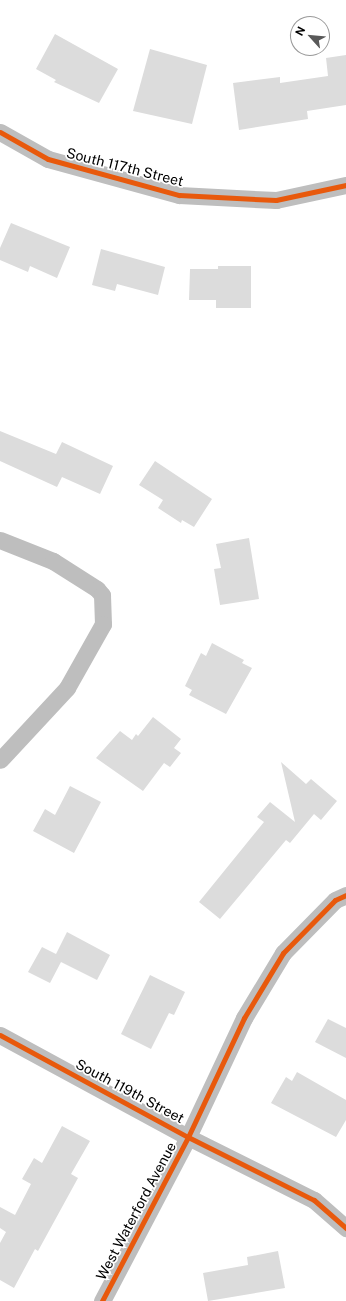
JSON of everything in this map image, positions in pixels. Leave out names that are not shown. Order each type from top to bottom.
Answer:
[{"type":"street","name":"South 117th Street","points":[[0,132],[48,160],[179,195],[276,200],[346,185]]},
{"type":"street","points":[[0,540],[53,561],[97,589],[102,595],[103,624],[67,688],[0,760]]},
{"type":"street","name":"West Waterford Avenue","points":[[102,1301],[188,1136],[244,1018],[283,953],[335,900],[346,895]]},
{"type":"street","name":"South 119th Street","points":[[0,1035],[188,1136],[314,1200],[346,1228]]},
{"type":"building","points":[[55,34],[118,69],[99,103],[54,82],[56,80],[36,69]]},
{"type":"building","points":[[150,49],[207,65],[192,124],[133,111]]},
{"type":"building","points":[[346,55],[346,105],[307,111],[308,119],[239,130],[233,83],[280,77],[280,83],[328,76],[326,58]]},
{"type":"building","points":[[11,223],[70,247],[57,278],[30,266],[28,272],[0,260],[0,248]]},
{"type":"building","points":[[101,249],[165,267],[158,295],[117,284],[115,291],[92,285]]},
{"type":"building","points":[[218,266],[251,266],[251,308],[216,308],[216,300],[189,300],[190,269],[218,269]]},
{"type":"building","points":[[0,431],[56,454],[62,442],[113,466],[100,494],[62,477],[57,487],[0,461]]},
{"type":"building","points":[[155,461],[212,499],[194,527],[182,520],[181,523],[158,508],[163,500],[139,485]]},
{"type":"building","points":[[249,538],[259,599],[220,605],[214,569],[221,568],[216,544]]},
{"type":"building","points":[[212,643],[244,660],[242,663],[252,668],[226,714],[189,695],[192,690],[185,686],[201,653],[206,656]]},
{"type":"building","points":[[153,717],[181,739],[174,748],[181,753],[170,767],[164,763],[143,791],[96,758],[120,731],[132,740],[136,734],[138,736]]},
{"type":"building","points":[[281,762],[306,784],[311,779],[337,801],[321,820],[314,814],[290,843],[286,840],[220,919],[199,902],[264,822],[257,817],[270,802],[295,822]]},
{"type":"building","points":[[70,786],[101,802],[74,853],[33,831],[45,809],[55,815]]},
{"type":"building","points":[[67,932],[110,955],[97,980],[61,962],[50,983],[28,972],[42,947],[56,954]]},
{"type":"building","points":[[150,975],[185,992],[174,1015],[169,1013],[151,1049],[121,1034]]},
{"type":"building","points":[[328,1019],[346,1028],[346,1058],[315,1042]]},
{"type":"building","points":[[297,1072],[346,1100],[346,1120],[336,1137],[271,1103],[286,1077],[292,1081]]},
{"type":"building","points":[[62,1126],[90,1141],[71,1174],[78,1178],[38,1251],[35,1249],[14,1288],[0,1280],[0,1243],[6,1232],[0,1228],[0,1207],[15,1215],[31,1184],[22,1179],[34,1158],[42,1163]]},
{"type":"building","points":[[278,1251],[285,1288],[208,1301],[203,1273],[248,1265],[247,1257]]},
{"type":"cycle path","points":[[0,132],[48,159],[179,195],[276,200],[346,185]]},
{"type":"cycle path","points":[[102,1301],[188,1137],[244,1018],[283,953],[335,900],[346,895]]},
{"type":"cycle path","points":[[0,1035],[188,1137],[314,1200],[346,1228]]}]
